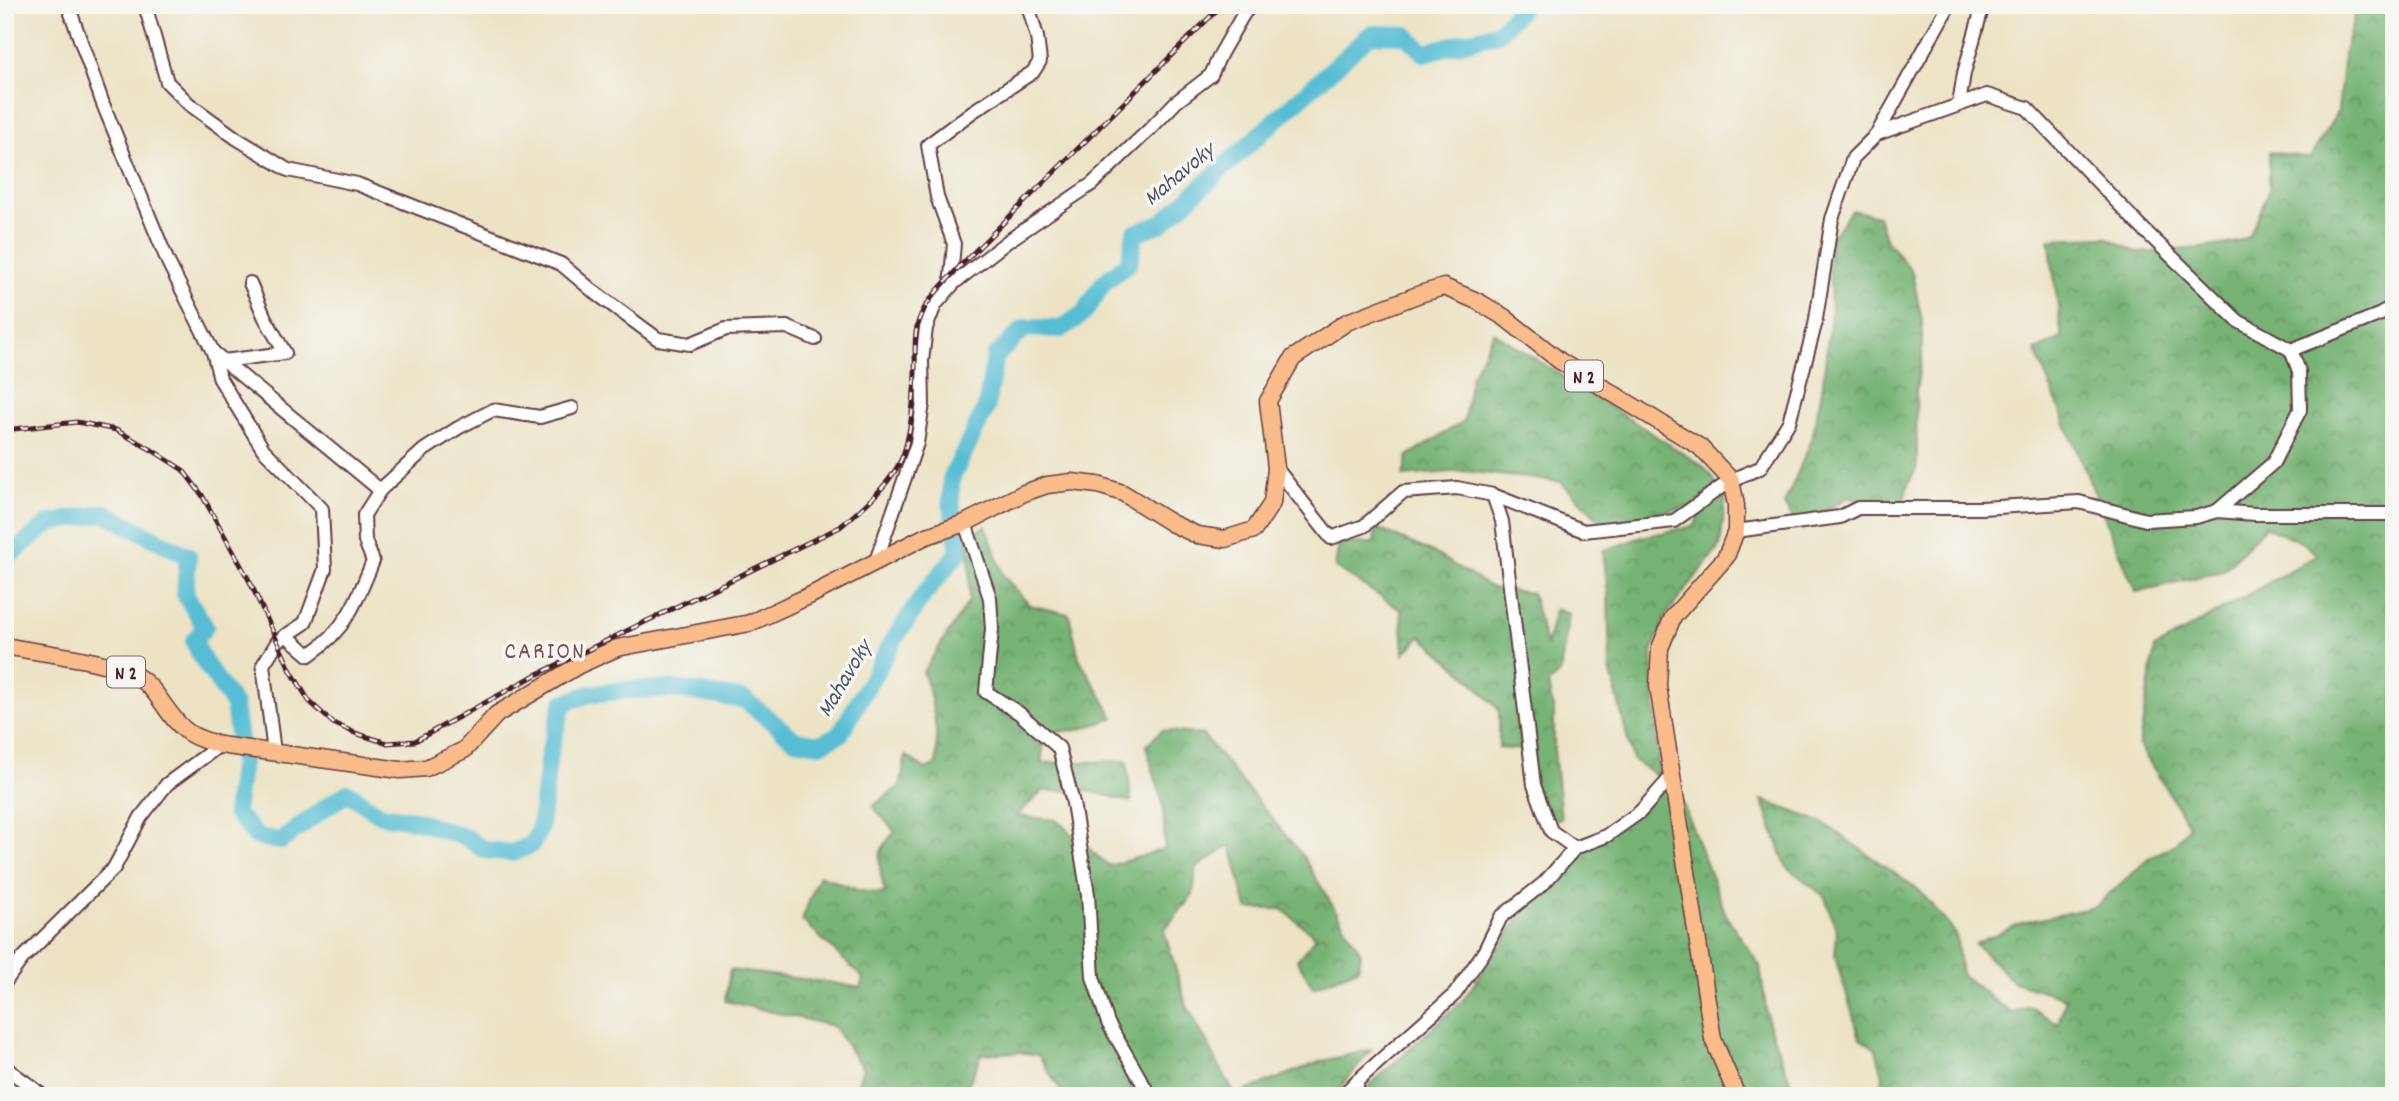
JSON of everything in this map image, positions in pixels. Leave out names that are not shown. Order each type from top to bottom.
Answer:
[{"type":"main road","name":"N 2","points":[[5,646],[110,666],[136,676],[151,687],[188,733],[220,745],[400,770],[426,768],[464,750],[497,714],[579,664],[617,648],[750,623],[924,537],[965,523],[1024,493],[1046,485],[1072,482],[1098,485],[1123,493],[1171,523],[1197,535],[1225,539],[1254,530],[1272,503],[1276,468],[1268,401],[1293,358],[1348,322],[1444,287],[1477,301],[1504,317],[1560,361],[1700,447],[1731,480]]},
{"type":"main road","points":[[1731,480],[1736,505],[1736,531],[1726,557],[1673,617],[1660,648],[1658,685],[1713,1039],[1737,1096]]},
{"type":"street","points":[[68,5],[103,104],[163,250],[212,352],[220,379],[262,449],[322,509],[325,569],[305,623],[278,641],[263,665],[267,751]]},
{"type":"street","points":[[145,5],[167,82],[198,110],[236,138],[288,170],[356,184],[561,264],[658,339],[690,344],[726,329],[787,327],[815,339]]},
{"type":"street","points":[[954,283],[951,276],[954,244],[937,197],[928,145],[1033,72],[1040,61],[1028,5]]},
{"type":"street","points":[[876,561],[917,443],[923,403],[922,361],[926,328],[935,305],[954,283],[1008,241],[1092,184],[1176,102],[1211,75],[1227,43],[1252,5]]},
{"type":"street","points":[[1276,468],[1331,538],[1364,526],[1403,492],[1457,488],[1493,495],[1584,531],[1674,522],[1731,480],[1760,468],[1789,422],[1815,326],[1832,219],[1853,158],[1877,134],[1949,5]]},
{"type":"street","points":[[1959,104],[1964,73],[1983,5]]},
{"type":"street","points":[[1877,134],[1987,95],[2027,108],[2139,225],[2238,321],[2291,350],[2299,371],[2300,410],[2273,463],[2217,511]]},
{"type":"street","points":[[223,360],[285,353],[265,318],[250,283]]},
{"type":"street","points":[[2291,350],[2381,314],[2394,304]]},
{"type":"street","points":[[212,352],[380,490]]},
{"type":"street","points":[[286,635],[309,655],[324,644],[352,611],[373,561],[365,541],[363,515],[380,490],[424,450],[493,410],[540,417],[572,408]]},
{"type":"street","points":[[1493,495],[1502,521],[1534,785],[1551,831],[1575,848]]},
{"type":"street","points":[[1736,531],[1840,517],[1858,508],[1981,508],[2079,502],[2146,520],[2196,517],[2217,511],[2255,514],[2394,514]]},
{"type":"street","points":[[965,523],[990,598],[992,629],[986,692],[1019,713],[1059,748],[1073,803],[1088,895],[1093,977],[1108,1023],[1150,1096]]},
{"type":"street","points":[[5,982],[22,959],[114,868],[141,817],[167,784],[220,745]]},
{"type":"street","points":[[1342,1096],[1455,994],[1484,953],[1501,918],[1544,883],[1575,848],[1606,836],[1640,812],[1672,776]]},
{"type":"street","points":[[5,1067],[18,1079],[32,1085],[42,1096]]},
{"type":"street","points":[[1357,1081],[1357,1096]]},
{"type":"green space","points":[[2358,5],[2394,5],[2394,1096],[1879,1096],[1883,1076],[1876,1049],[1860,1038],[1835,957],[1837,932],[1825,897],[1786,866],[1762,800],[1823,823],[1920,891],[1956,934],[1961,974],[2011,1013],[2029,1006],[2058,1024],[2066,998],[2014,982],[1975,944],[2021,923],[2095,907],[2148,859],[2175,844],[2189,826],[2139,745],[2155,648],[2317,555],[2304,543],[2265,527],[2223,571],[2136,592],[2035,350],[2062,338],[2049,239],[2106,237],[2138,253],[2201,248],[2234,243],[2249,237],[2269,191],[2269,152],[2310,158],[2338,111],[2344,52]]},
{"type":"green space","points":[[1851,210],[1878,216],[1885,238],[1912,272],[1922,321],[1922,355],[1916,390],[1917,467],[1908,484],[1903,505],[1867,504],[1849,497],[1817,515],[1794,521],[1784,505],[1810,444],[1822,391],[1831,312],[1829,242]]},
{"type":"green space","points":[[1494,332],[1704,467],[1726,496],[1720,546],[1666,615],[1652,652],[1659,777],[1633,760],[1610,669],[1608,593],[1603,551],[1642,537],[1695,526],[1702,504],[1604,524],[1561,482],[1465,471],[1403,476],[1408,456],[1464,421],[1471,377]]},
{"type":"green space","points":[[986,526],[1003,575],[1029,605],[1069,614],[1079,658],[1114,718],[1078,730],[1045,733],[1041,763],[1127,761],[1131,802],[1089,791],[1043,791],[1016,816],[1056,820],[1109,866],[1165,849],[1163,804],[1146,746],[1162,730],[1203,735],[1302,855],[1361,953],[1358,969],[1313,987],[1297,960],[1316,937],[1282,909],[1247,909],[1231,845],[1196,868],[1193,895],[1164,930],[1186,1004],[1235,1095],[1322,1061],[1371,1050],[1334,1096],[1064,1096],[1038,1055],[1018,1052],[982,1054],[963,1096],[853,1096],[863,1069],[833,1026],[725,1001],[730,970],[860,988],[863,978],[802,920],[819,875],[860,891],[885,894],[880,854],[895,832],[873,806],[900,786],[906,756],[926,769],[936,764],[934,718],[923,672],[969,601],[967,537]]},
{"type":"green space","points":[[1376,528],[1434,553],[1492,588],[1532,593],[1546,646],[1555,609],[1569,614],[1560,673],[1548,684],[1554,713],[1554,750],[1561,819],[1546,819],[1521,750],[1499,748],[1499,710],[1470,679],[1421,636],[1404,654],[1401,610],[1335,567],[1339,543],[1374,543]]},
{"type":"green space","points":[[1672,776],[1727,917],[1760,966],[1768,1023],[1796,1096],[1358,1096],[1462,1001],[1544,883],[1575,848],[1640,812]]},
{"type":"waterway","name":"Mahavoky","points":[[5,559],[50,523],[105,513],[188,556],[185,594],[205,627],[194,641],[201,657],[234,705],[242,761],[235,813],[257,837],[281,841],[348,793],[381,815],[414,820],[467,838],[484,850],[513,853],[532,844],[540,828],[549,754],[563,703],[590,694],[676,689],[745,700],[795,740],[820,744],[840,734],[895,638],[924,594],[959,552],[951,502],[951,479],[986,408],[995,357],[1025,328],[1061,329],[1084,313],[1104,282],[1129,263],[1135,233],[1162,223],[1371,34],[1406,35],[1424,53],[1498,33],[1524,5]]},
{"type":"railway","points":[[5,430],[77,422],[116,430],[183,470],[202,495],[250,582],[290,669],[309,701],[333,723],[355,733],[387,743],[415,741],[530,678],[840,527],[859,511],[887,482],[905,449],[913,402],[916,333],[922,312],[932,297],[1222,5]]},
{"type":"district","name":"CARION","points":[[545,650]]}]
